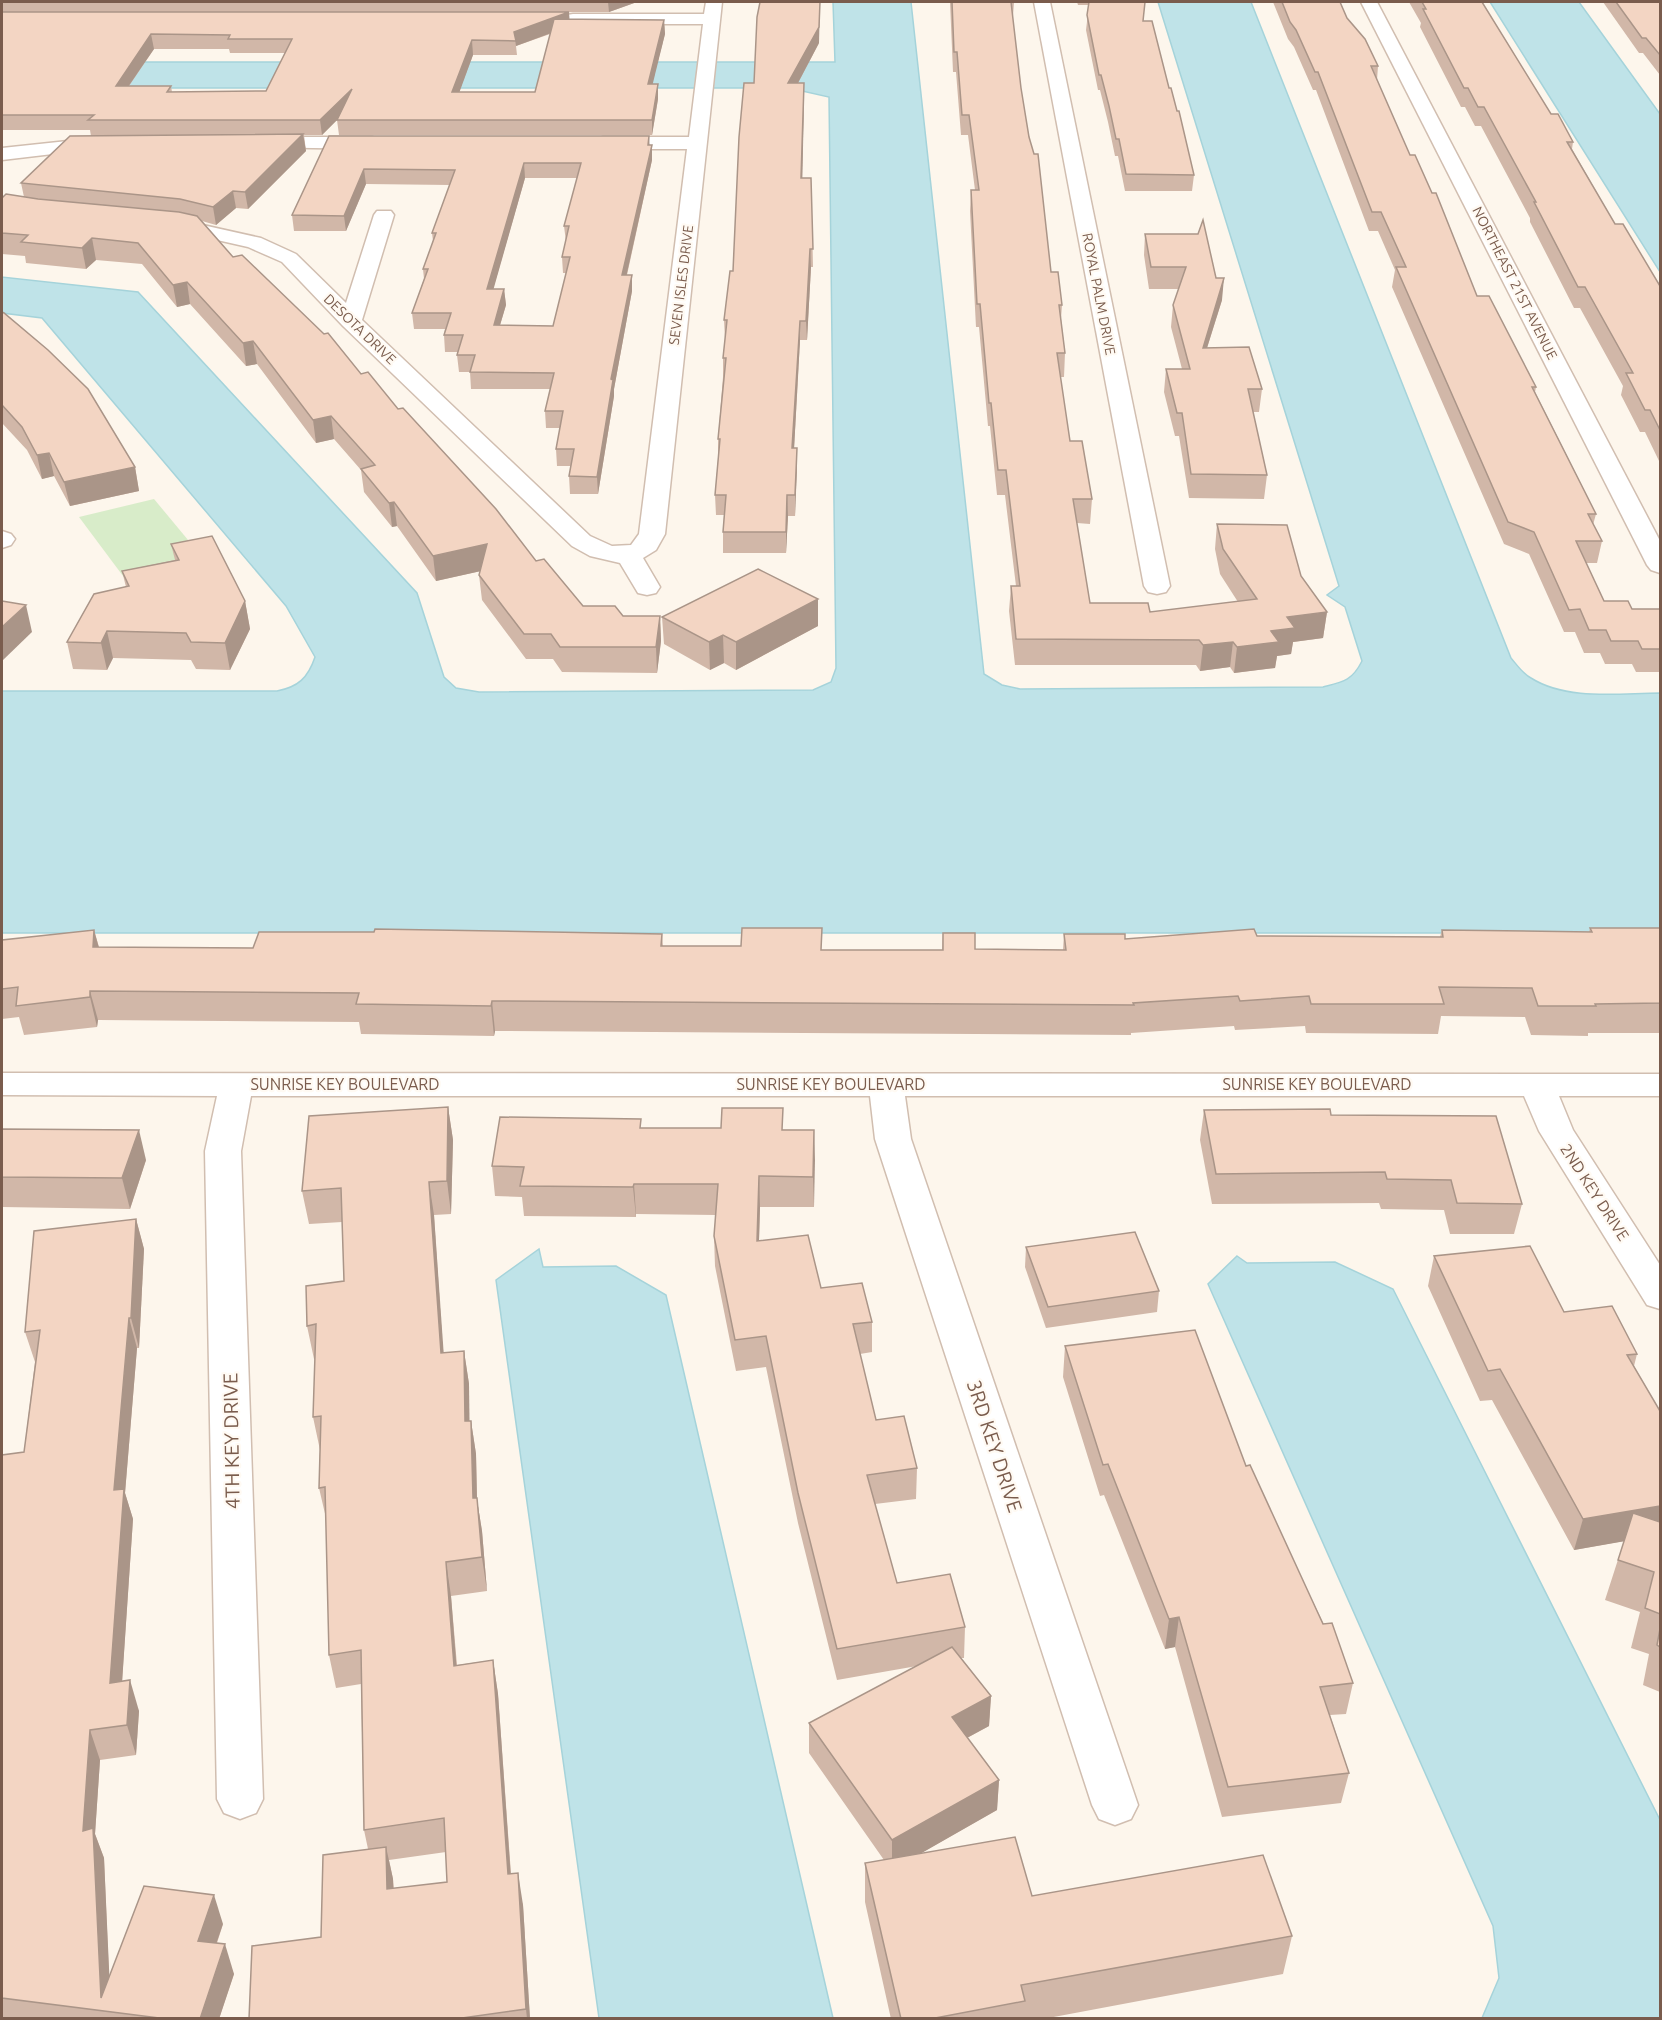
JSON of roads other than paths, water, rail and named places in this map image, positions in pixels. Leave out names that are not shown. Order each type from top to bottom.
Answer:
[{"type":"street","name":"SEVEN ISLES DRIVE","points":[[628,555],[650,543],[652,534],[714,2]]},
{"type":"street","name":"ROYAL PALM DRIVE","points":[[1042,2],[1157,586]]},
{"type":"street","name":"NORTHEAST 21ST AVENUE","points":[[1369,2],[1660,565]]},
{"type":"street","points":[[558,19],[712,19]]},
{"type":"street","points":[[2,153],[66,146],[128,143]]},
{"type":"street","points":[[247,143],[389,143]]},
{"type":"street","points":[[579,143],[698,143]]},
{"type":"street","points":[[351,321],[384,215]]},
{"type":"street","name":"DESOTA DRIVE","points":[[150,221],[224,234],[254,242],[289,258],[351,321],[581,541],[606,554],[628,555]]},
{"type":"street","points":[[628,555],[647,587]]},
{"type":"street","name":"SUNRISE KEY BOULEVARD","points":[[2,1084],[1660,1085]]},
{"type":"street","name":"4TH KEY DRIVE","points":[[236,1084],[223,1151],[240,1799]]},
{"type":"street","name":"3RD KEY DRIVE","points":[[886,1084],[893,1139],[1115,1805]]},
{"type":"street","name":"2ND KEY DRIVE","points":[[1537,1085],[1556,1131],[1660,1295]]},
{"type":"water","points":[[833,2],[911,2],[984,674],[1002,685],[1020,689],[1323,687],[1351,677],[1362,661],[1345,607],[1327,595],[1339,586],[1158,2],[1251,2],[1511,658],[1528,676],[1561,690],[1594,694],[1660,693],[1660,933],[2,933],[2,691],[277,691],[291,687],[301,680],[309,671],[315,657],[286,606],[42,318],[2,313],[2,277],[138,292],[417,593],[444,677],[456,688],[479,692],[813,690],[831,682],[836,668],[829,97],[789,88],[2,88],[2,62],[835,62]]},
{"type":"water","points":[[1490,2],[1579,2],[1660,114],[1660,272]]},
{"type":"water","points":[[539,1249],[543,1267],[616,1266],[666,1295],[833,2018],[599,2018],[496,1280]]},
{"type":"water","points":[[1237,1256],[1247,1263],[1335,1262],[1393,1289],[1660,1820],[1660,2018],[1482,2018],[1499,1978],[1493,1926],[1208,1284]]}]
